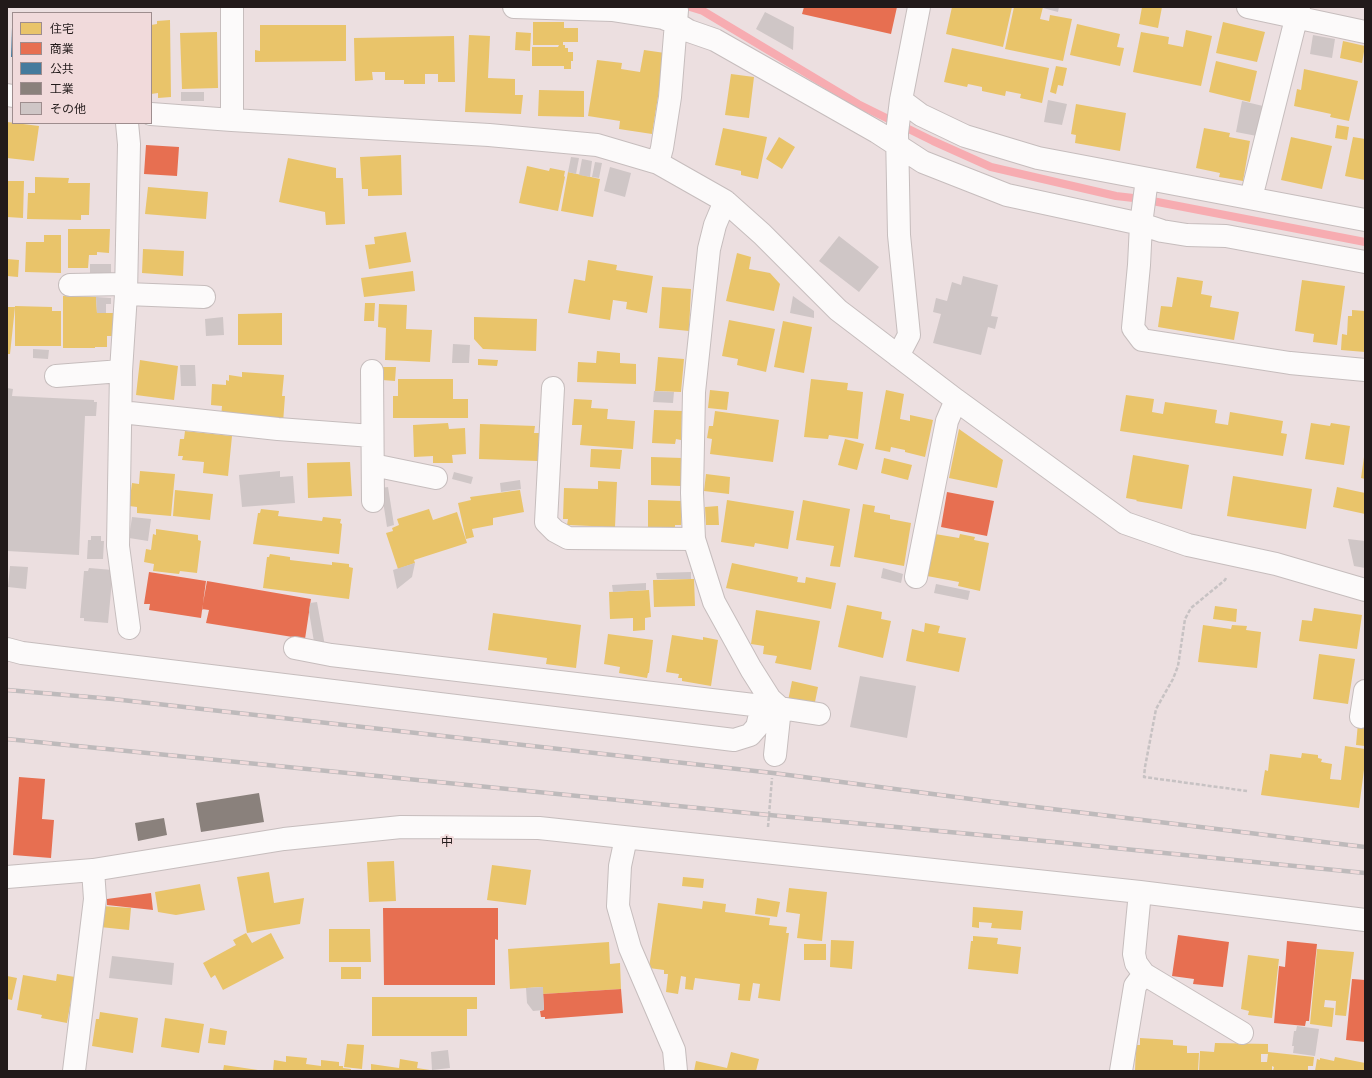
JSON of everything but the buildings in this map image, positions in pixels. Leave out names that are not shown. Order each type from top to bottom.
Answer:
[{"type":"street","points":[[232,7],[232,120]]},
{"type":"street","points":[[514,7],[612,10],[663,18],[677,13]]},
{"type":"street","points":[[898,356],[909,335],[899,235],[899,125],[919,7]]},
{"type":"street","points":[[1248,7],[1298,12],[1365,32]]},
{"type":"street","points":[[1251,198],[1298,12]]},
{"type":"street","points":[[658,164],[670,98],[677,13]]},
{"type":"street","points":[[677,13],[689,31],[715,40],[877,132],[899,125],[921,115],[966,136],[1038,158],[1144,201],[1162,231],[1187,235],[1226,236],[1365,262]]},
{"type":"street","points":[[152,114],[489,135],[597,145],[658,164],[725,201],[762,234],[838,310],[956,400],[1125,523],[1188,545],[1276,564],[1365,590]]},
{"type":"street","points":[[127,124],[129,144],[126,289],[121,371],[118,546],[129,628]]},
{"type":"street","points":[[899,125],[923,162],[1007,195],[1144,201],[1251,198],[1365,220]]},
{"type":"street","points":[[725,201],[715,225],[709,249],[694,392],[692,492],[694,539],[714,602],[771,704],[775,755]]},
{"type":"street","points":[[1144,201],[1133,328],[1142,340],[1290,363],[1365,370]]},
{"type":"street","points":[[70,285],[204,297]]},
{"type":"street","points":[[56,376],[121,371]]},
{"type":"street","points":[[372,371],[373,501]]},
{"type":"street","points":[[553,388],[546,522],[555,531],[568,538],[694,539]]},
{"type":"street","points":[[916,577],[947,421],[956,400]]},
{"type":"street","points":[[121,412],[278,429],[372,436]]},
{"type":"street","points":[[373,465],[436,478]]},
{"type":"street","points":[[295,648],[330,655],[771,704],[819,714]]},
{"type":"street","points":[[7,650],[734,740],[750,735],[757,727],[771,704]]},
{"type":"street","points":[[1361,717],[1365,691]]},
{"type":"street","points":[[7,877],[93,870],[284,839],[400,827],[539,828],[1140,892],[1365,920]]},
{"type":"street","points":[[626,838],[620,866],[618,906],[630,948],[674,1050],[676,1071]]},
{"type":"street","points":[[74,1071],[95,899],[93,870]]},
{"type":"street","points":[[1140,892],[1134,954],[1136,963],[1144,974],[1242,1033]]},
{"type":"street","points":[[1121,1071],[1135,986],[1144,974]]},
{"type":"path","points":[[1233,554],[1225,580],[1191,608],[1185,619],[1178,666],[1173,679],[1156,709],[1144,777],[1247,791]]},
{"type":"path","points":[[765,851],[770,815],[770,794],[775,755]]},
{"type":"waterway","points":[[690,7],[703,11],[858,104],[933,141],[991,167],[1116,196],[1142,199],[1365,242]]},
{"type":"railway","points":[[7,690],[113,699],[773,773],[986,801],[1365,847]]},
{"type":"railway","points":[[7,739],[1365,873]]},
{"type":"district","name":"中","points":[[447,843]]}]
